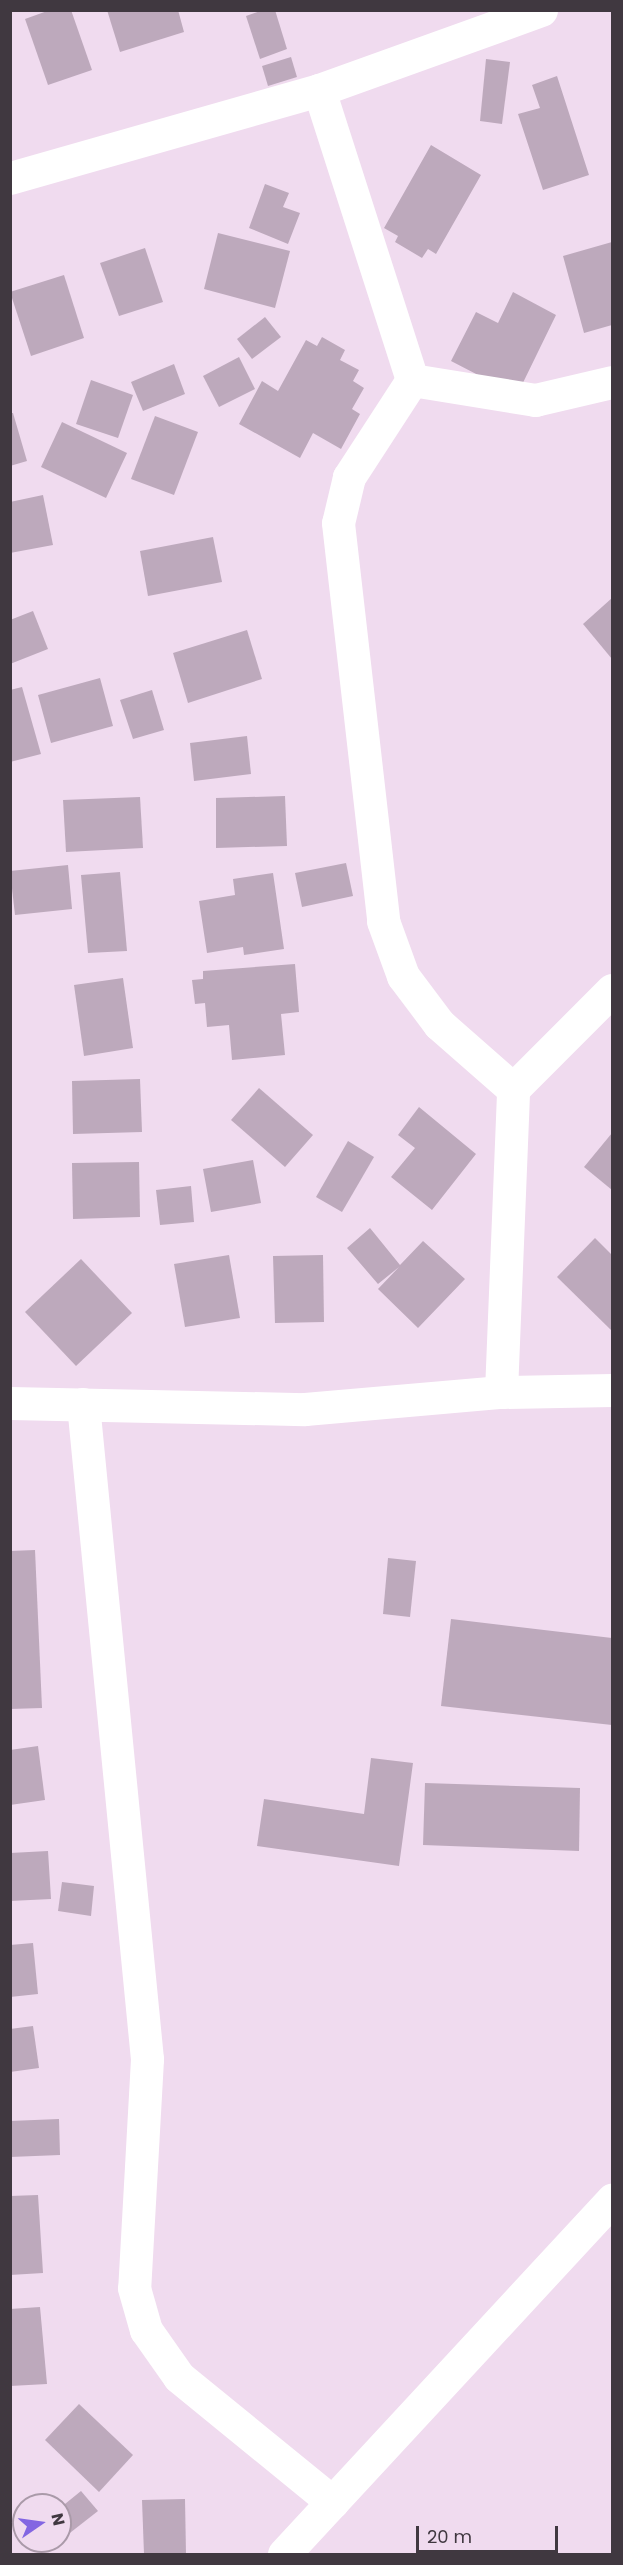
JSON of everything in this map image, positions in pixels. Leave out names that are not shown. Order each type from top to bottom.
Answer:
[{"type":"street","points":[[10,178],[319,90],[541,10]]},
{"type":"street","points":[[319,90],[412,380]]},
{"type":"street","points":[[412,380],[535,400],[612,382]]},
{"type":"street","points":[[412,380],[350,477],[338,523],[383,921],[403,975],[439,1024],[513,1089]]},
{"type":"street","points":[[501,1392],[513,1089],[612,990]]},
{"type":"street","points":[[10,1403],[305,1409],[501,1392],[612,1390]]},
{"type":"street","points":[[83,1404],[147,2059],[134,2288],[146,2330],[179,2377],[332,2502]]},
{"type":"street","points":[[284,2554],[612,2200]]},
{"type":"building","points":[[50,10],[71,10],[92,70],[48,85],[25,19]]},
{"type":"building","points":[[107,10],[178,10],[184,32],[120,52]]},
{"type":"building","points":[[263,10],[275,10],[287,49],[260,59],[246,16]]},
{"type":"building","points":[[291,57],[297,77],[268,86],[262,66]]},
{"type":"building","points":[[486,59],[510,62],[502,124],[480,121]]},
{"type":"building","points":[[557,76],[589,175],[543,190],[518,114],[540,108],[532,85]]},
{"type":"building","points":[[431,145],[481,175],[436,254],[428,249],[422,258],[395,242],[398,236],[384,228]]},
{"type":"building","points":[[265,184],[289,193],[283,207],[300,213],[288,244],[249,228]]},
{"type":"building","points":[[218,233],[290,251],[275,308],[204,289]]},
{"type":"building","points":[[612,242],[612,325],[584,333],[563,256]]},
{"type":"building","points":[[145,248],[163,302],[119,316],[100,263]]},
{"type":"building","points":[[64,275],[84,338],[31,356],[10,292]]},
{"type":"building","points":[[513,292],[556,315],[517,395],[451,361],[476,312],[498,323]]},
{"type":"building","points":[[265,317],[281,337],[252,359],[237,339]]},
{"type":"building","points":[[322,337],[345,350],[340,360],[359,370],[353,381],[364,388],[352,409],[360,414],[341,449],[313,433],[300,458],[239,424],[262,381],[278,391],[306,340],[317,346]]},
{"type":"building","points":[[239,357],[255,389],[219,407],[203,376]]},
{"type":"building","points":[[174,364],[185,394],[143,411],[131,382]]},
{"type":"building","points":[[91,380],[133,395],[118,438],[76,424]]},
{"type":"building","points":[[10,413],[13,413],[27,461],[10,466]]},
{"type":"building","points":[[155,416],[198,432],[174,495],[131,479]]},
{"type":"building","points":[[62,422],[127,453],[106,498],[41,467]]},
{"type":"building","points":[[43,495],[53,545],[10,553],[10,502]]},
{"type":"building","points":[[213,537],[222,582],[148,596],[140,551]]},
{"type":"building","points":[[612,598],[612,659],[583,624]]},
{"type":"building","points":[[33,611],[48,649],[10,664],[10,620]]},
{"type":"building","points":[[247,630],[262,679],[188,703],[173,653]]},
{"type":"building","points":[[100,678],[113,726],[51,743],[38,695]]},
{"type":"building","points":[[22,687],[41,754],[10,762],[10,690]]},
{"type":"building","points":[[152,690],[164,730],[133,739],[120,700]]},
{"type":"building","points":[[247,736],[251,774],[194,781],[190,743]]},
{"type":"building","points":[[285,796],[287,846],[216,848],[216,798]]},
{"type":"building","points":[[140,797],[143,848],[66,852],[63,800]]},
{"type":"building","points":[[346,863],[353,896],[302,907],[295,873]]},
{"type":"building","points":[[68,865],[72,909],[15,915],[10,871]]},
{"type":"building","points":[[120,872],[127,951],[88,953],[81,875]]},
{"type":"building","points":[[273,873],[284,949],[244,955],[243,947],[207,953],[199,901],[235,895],[233,879]]},
{"type":"building","points":[[295,964],[299,1012],[281,1014],[285,1055],[232,1060],[229,1025],[207,1027],[205,1003],[195,1004],[192,980],[203,979],[203,971]]},
{"type":"building","points":[[123,978],[133,1048],[84,1056],[74,985]]},
{"type":"building","points":[[140,1079],[142,1132],[73,1134],[72,1081]]},
{"type":"building","points":[[259,1088],[313,1135],[285,1167],[231,1120]]},
{"type":"building","points":[[419,1107],[476,1154],[432,1210],[391,1177],[415,1148],[398,1135]]},
{"type":"building","points":[[612,1133],[612,1190],[584,1167]]},
{"type":"building","points":[[348,1141],[374,1157],[342,1212],[316,1197]]},
{"type":"building","points":[[253,1160],[261,1203],[211,1212],[203,1169]]},
{"type":"building","points":[[139,1162],[140,1217],[73,1219],[72,1163]]},
{"type":"building","points":[[191,1186],[194,1222],[160,1225],[156,1190]]},
{"type":"building","points":[[370,1228],[400,1265],[423,1241],[465,1279],[418,1328],[378,1289],[399,1267],[378,1284],[347,1248]]},
{"type":"building","points":[[595,1238],[612,1255],[612,1331],[557,1277]]},
{"type":"building","points":[[229,1255],[240,1318],[185,1327],[174,1264]]},
{"type":"building","points":[[323,1255],[324,1322],[275,1323],[273,1256]]},
{"type":"building","points":[[81,1259],[132,1313],[76,1366],[25,1312]]},
{"type":"building","points":[[35,1550],[42,1708],[10,1709],[10,1551]]},
{"type":"building","points":[[388,1558],[416,1561],[410,1617],[383,1614]]},
{"type":"building","points":[[451,1619],[612,1638],[612,1725],[441,1706]]},
{"type":"building","points":[[38,1746],[45,1800],[10,1805],[10,1750]]},
{"type":"building","points":[[371,1758],[413,1763],[399,1866],[257,1846],[264,1799],[364,1814]]},
{"type":"building","points":[[425,1783],[580,1788],[579,1851],[423,1845]]},
{"type":"building","points":[[48,1851],[51,1899],[10,1901],[10,1853]]},
{"type":"building","points":[[62,1882],[94,1886],[91,1916],[58,1911]]},
{"type":"building","points":[[33,1943],[38,1994],[10,1997],[10,1945]]},
{"type":"building","points":[[33,2026],[39,2068],[10,2072],[10,2029]]},
{"type":"building","points":[[59,2119],[60,2155],[10,2157],[10,2121]]},
{"type":"building","points":[[38,2195],[43,2273],[10,2275],[10,2196]]},
{"type":"building","points":[[40,2307],[47,2384],[10,2386],[10,2309]]},
{"type":"building","points":[[79,2404],[133,2455],[99,2492],[45,2440]]},
{"type":"building","points":[[81,2491],[98,2511],[72,2531],[72,2498]]},
{"type":"building","points":[[185,2499],[186,2554],[144,2554],[142,2500]]}]
